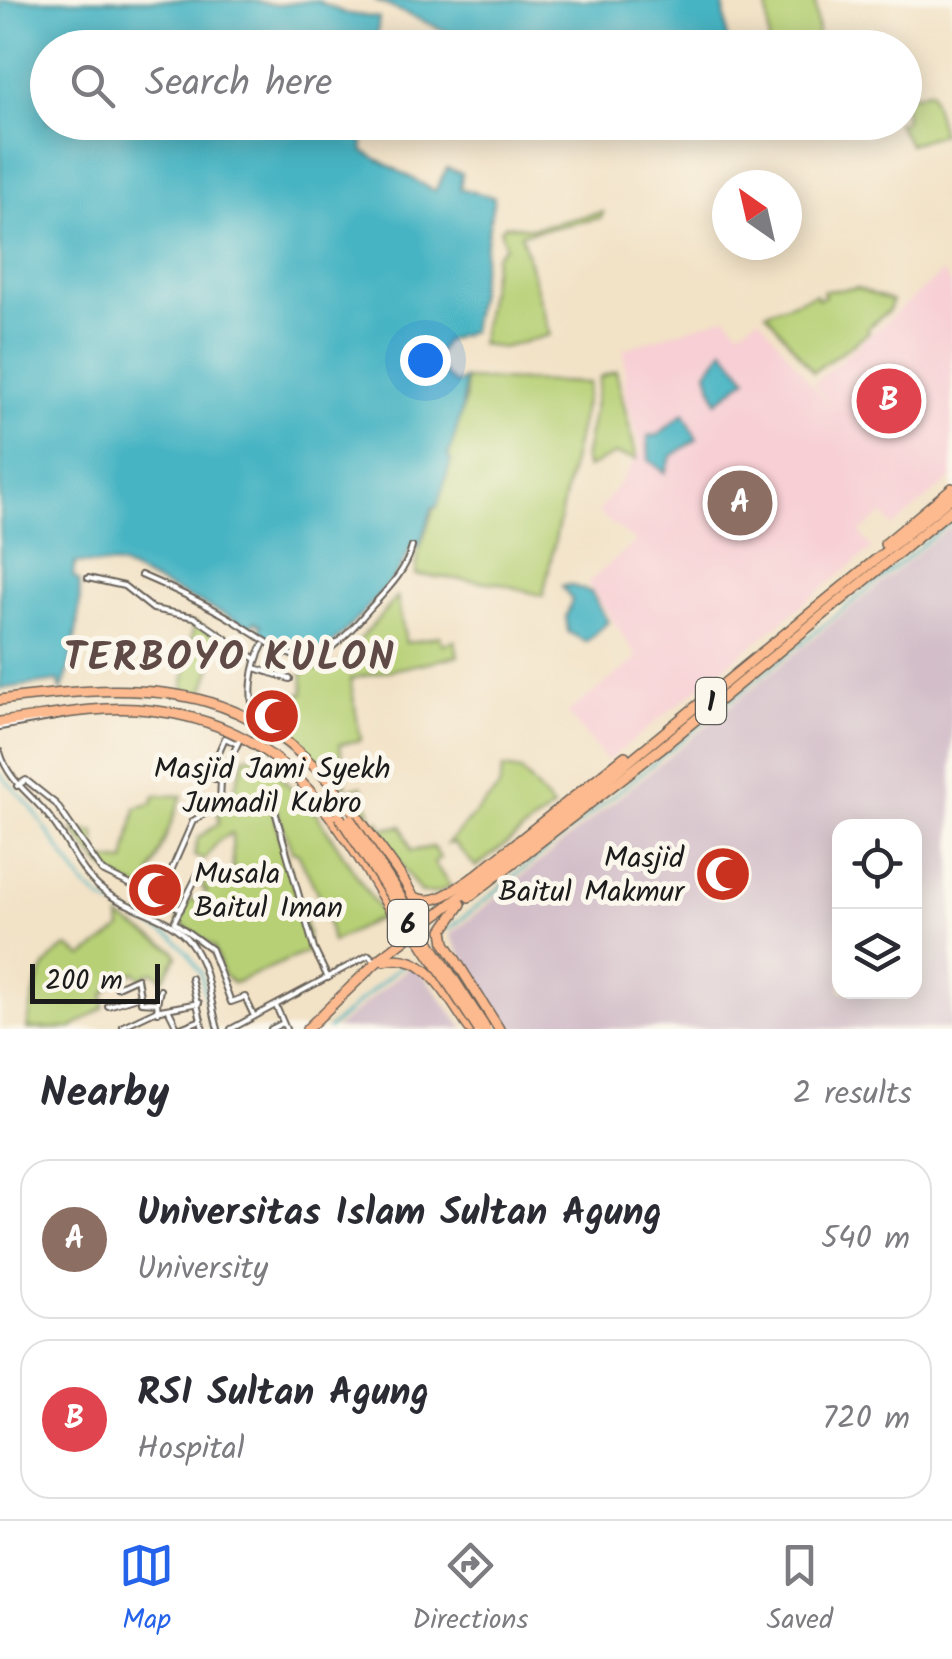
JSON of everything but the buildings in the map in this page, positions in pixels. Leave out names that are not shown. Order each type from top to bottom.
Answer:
[{"type":"highway","points":[[914,527],[952,488]]},
{"type":"highway","points":[[465,900],[674,738],[952,503]]},
{"type":"highway","name":"1","points":[[416,931],[443,922],[914,527],[952,503]]},
{"type":"highway","points":[[471,878],[808,616]]},
{"type":"highway","name":"1","points":[[410,893],[428,902],[523,848],[808,616]]},
{"type":"highway","points":[[0,700],[127,688],[178,694],[247,710],[299,751],[336,787],[410,893],[422,918],[404,946]]},
{"type":"highway","points":[[174,714],[178,694]]},
{"type":"highway","points":[[0,725],[125,709],[174,714],[220,725],[252,739],[318,798],[396,920],[416,931]]},
{"type":"highway","name":"6","points":[[336,787],[345,818],[478,1029]]},
{"type":"highway","name":"6","points":[[318,798],[345,818],[486,1029]]},
{"type":"highway","points":[[307,1029],[380,957],[523,848]]},
{"type":"highway","points":[[315,1029],[395,940],[396,920]]},
{"type":"highway","points":[[380,957],[443,922],[444,940],[498,1029]]},
{"type":"highway","points":[[380,957],[420,963],[470,1029]]},
{"type":"street","points":[[141,575],[220,612],[264,644],[296,658],[339,645],[396,579],[412,547]]},
{"type":"street","points":[[88,578],[112,582],[137,594],[153,608],[194,618],[256,660]]},
{"type":"street","points":[[247,710],[256,660],[264,644]]},
{"type":"street","points":[[255,668],[290,679]]},
{"type":"street","points":[[0,725],[61,716]]},
{"type":"street","points":[[220,780],[208,776],[225,738],[235,743],[252,739]]},
{"type":"street","points":[[220,804],[220,780],[235,743]]},
{"type":"street","points":[[0,752],[17,786],[49,816],[90,879],[112,897],[152,914],[186,937],[202,961],[218,1029]]},
{"type":"street","points":[[17,786],[26,780],[56,804],[102,871],[125,886],[160,896],[180,909]]},
{"type":"street","points":[[152,914],[192,822],[220,804],[269,800],[314,950],[328,978]]},
{"type":"street","points":[[203,864],[174,922],[211,949],[230,1002],[244,997],[254,1016]]},
{"type":"street","points":[[231,1029],[328,978],[380,957]]},
{"type":"street","points":[[117,987],[137,978],[142,1004],[157,1003]]},
{"type":"street","points":[[192,978],[204,1029]]},
{"type":"street","points":[[158,1012],[160,990]]},
{"type":"street","points":[[108,1006],[140,996]]},
{"type":"street","points":[[123,1026],[199,1002]]},
{"type":"street","points":[[271,1029],[284,1026],[276,1006]]},
{"type":"street","points":[[168,1010],[178,1028],[202,1020]]},
{"type":"shaded area","points":[[943,272],[952,287],[952,478],[893,527],[883,514],[860,532],[872,549],[607,761],[567,713],[638,658],[587,583],[636,542],[598,513],[642,451],[625,395],[624,349],[727,316],[739,330],[759,317],[833,411],[814,383]]},
{"type":"shaded area","points":[[952,525],[952,1029],[505,1029],[450,935]]},
{"type":"shaded area","points":[[414,963],[464,1029],[335,1029],[379,992]]},
{"type":"green space","points":[[767,0],[815,0],[818,30],[768,30]]},
{"type":"green space","points":[[930,90],[942,134],[909,144],[907,140],[922,140],[922,93]]},
{"type":"green space","points":[[603,212],[601,218],[521,234],[550,335],[502,348],[480,344],[495,256],[505,246],[500,229],[506,225],[533,228]]},
{"type":"green space","points":[[857,288],[892,301],[889,310],[867,328],[869,332],[813,372],[766,312],[816,294],[818,299],[825,296],[823,291]]},
{"type":"green space","points":[[616,371],[637,459],[615,454],[587,468],[584,459],[600,377]]},
{"type":"green space","points":[[464,379],[589,383],[543,596],[499,583],[416,575],[418,552],[451,461],[448,457],[466,397]]},
{"type":"green space","points":[[397,597],[406,643],[440,636],[442,644],[455,641],[458,656],[350,679],[361,740],[340,744],[346,787],[280,726],[284,716],[268,704],[304,693],[302,671],[337,666]]},
{"type":"green space","points":[[194,622],[221,639],[203,693],[183,689]]},
{"type":"green space","points":[[245,756],[260,756],[316,813],[383,916],[332,942],[325,909],[298,853],[292,851],[272,797],[237,798],[235,787]]},
{"type":"green space","points":[[503,768],[521,771],[553,808],[476,867],[454,843],[447,844],[499,788]]},
{"type":"green space","points":[[362,786],[373,822],[380,821],[382,829],[402,826],[411,851],[433,847],[440,858],[434,863],[450,886],[437,893],[421,893],[350,794],[353,788]]},
{"type":"green space","points":[[155,795],[182,796],[145,889],[112,874],[95,859],[73,830],[95,832],[97,859],[125,862],[136,808],[153,803]]},
{"type":"green space","points":[[270,801],[308,934],[307,952],[234,983],[223,975],[214,947],[177,921],[191,899],[200,902],[207,891],[202,888],[206,881],[226,884],[233,876],[232,833],[219,840],[204,860],[194,856],[198,838],[219,823],[218,808],[224,802]]},
{"type":"green space","points":[[120,918],[174,950],[177,956],[163,979],[155,972],[145,974],[143,981],[135,972],[113,982],[103,996],[104,1007],[72,1028],[27,1029],[38,982],[50,961],[68,947],[83,957],[121,929]]},
{"type":"water","points":[[0,0],[248,0],[278,5],[316,0],[344,13],[379,18],[378,30],[30,30],[30,140],[361,140],[363,151],[435,191],[447,168],[462,173],[460,189],[494,197],[471,331],[445,341],[437,355],[445,375],[456,384],[464,379],[464,388],[448,456],[451,461],[437,507],[433,506],[419,547],[411,546],[392,580],[341,636],[319,651],[293,652],[259,634],[261,625],[254,621],[251,627],[120,565],[75,563],[73,576],[79,582],[80,592],[78,621],[61,691],[59,681],[0,689]]},
{"type":"water","points":[[374,0],[723,0],[726,30],[444,30]]},
{"type":"water","points":[[724,349],[747,378],[717,402],[707,372]]},
{"type":"water","points":[[684,413],[697,439],[672,456],[665,473],[649,460],[648,436],[658,435]]},
{"type":"water","points":[[562,586],[591,592],[608,622],[586,642],[568,632],[566,617],[572,600]]},
{"type":"waterway","points":[[448,930],[952,521]]},
{"type":"waterway","points":[[0,774],[31,807],[85,886],[102,900],[174,938],[187,952],[201,973],[211,1029]]},
{"type":"waterway","points":[[328,1029],[402,965]]},
{"type":"place","name":"RSI Sultan Agung","points":[[889,401]]},
{"type":"place","name":"Universitas Islam Sultan Agung","points":[[740,503]]},
{"type":"place","name":"Masjid Jami Syekh Jumadil Kubro","points":[[272,716]]},
{"type":"place","name":"Masjid Baitul Makmur","points":[[723,874]]},
{"type":"place","name":"Musala Baitul Iman","points":[[155,890]]},
{"type":"district","name":"TERBOYO KULON","points":[[230,656]]}]
